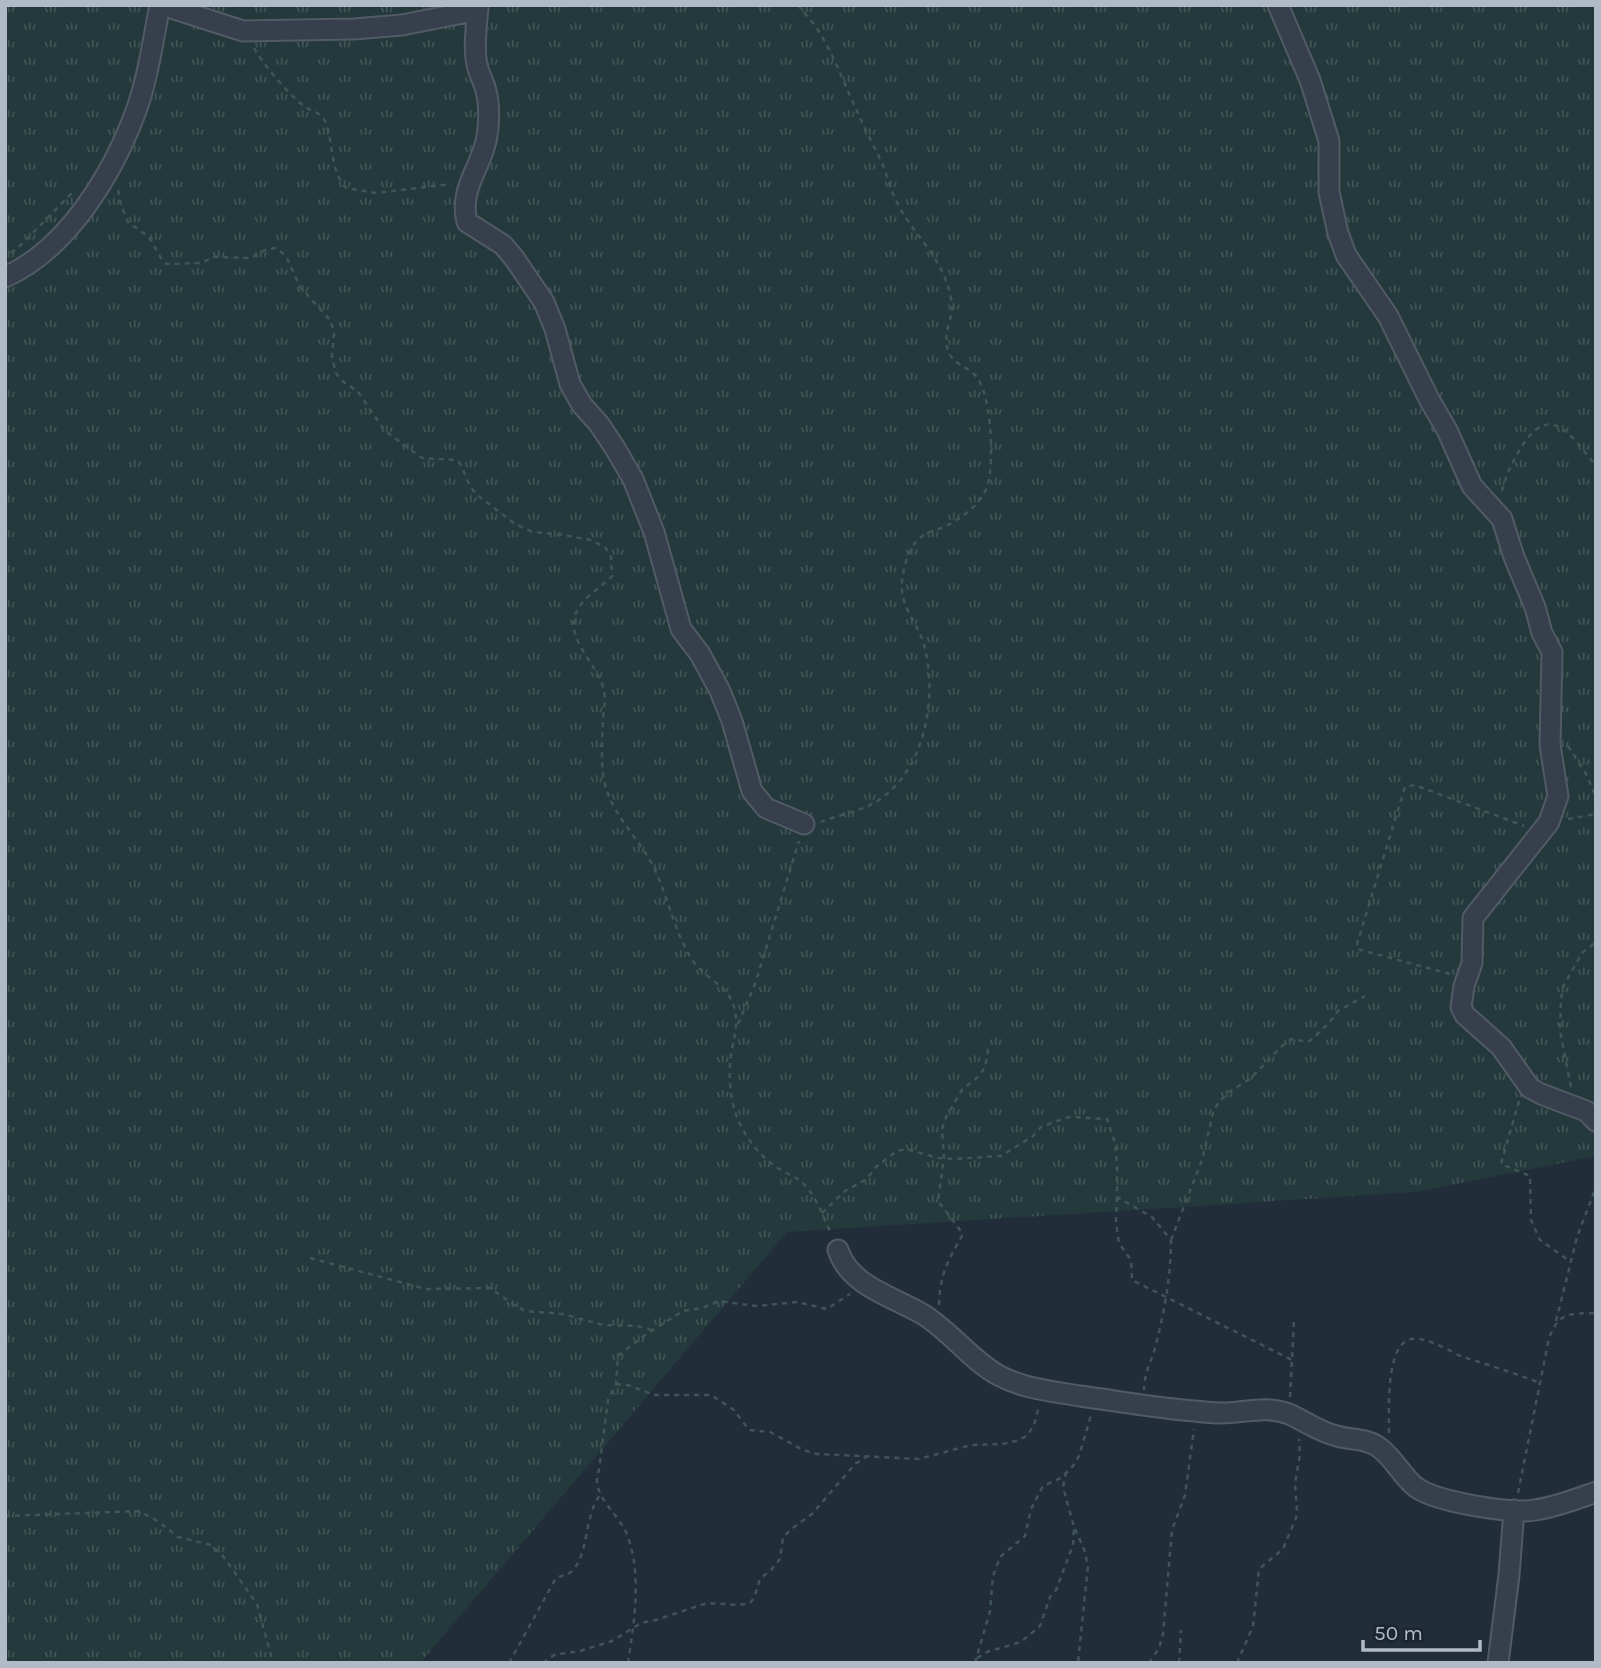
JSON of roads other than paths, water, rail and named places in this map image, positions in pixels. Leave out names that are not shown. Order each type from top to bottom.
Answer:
[{"type":"street","points":[[5,277],[40,256],[79,215],[113,163],[137,109],[161,5],[243,31],[402,25],[478,8],[476,63],[486,91],[488,129],[484,151],[465,194],[464,210],[467,222],[503,245],[544,302],[555,329],[570,384],[582,405],[615,447],[633,479],[650,523],[681,629],[700,654],[720,691],[752,791],[766,808],[804,824]]},
{"type":"street","points":[[1278,5],[1310,80],[1329,141],[1329,192],[1346,255],[1388,316],[1447,430],[1472,486],[1502,519],[1542,633],[1552,652],[1550,745],[1558,796],[1549,822],[1476,912],[1472,926],[1472,962],[1462,996],[1462,1010],[1465,1016],[1501,1047],[1530,1088],[1576,1106],[1596,1121]]},
{"type":"street","points":[[838,1250],[841,1260],[861,1281],[924,1315],[996,1374],[1020,1384],[1049,1392],[1149,1406],[1222,1413],[1248,1409],[1288,1414],[1328,1433],[1365,1440],[1376,1445],[1418,1489],[1438,1498],[1534,1511],[1596,1492]]},
{"type":"street","points":[[1497,1663],[1509,1575],[1514,1510]]}]
